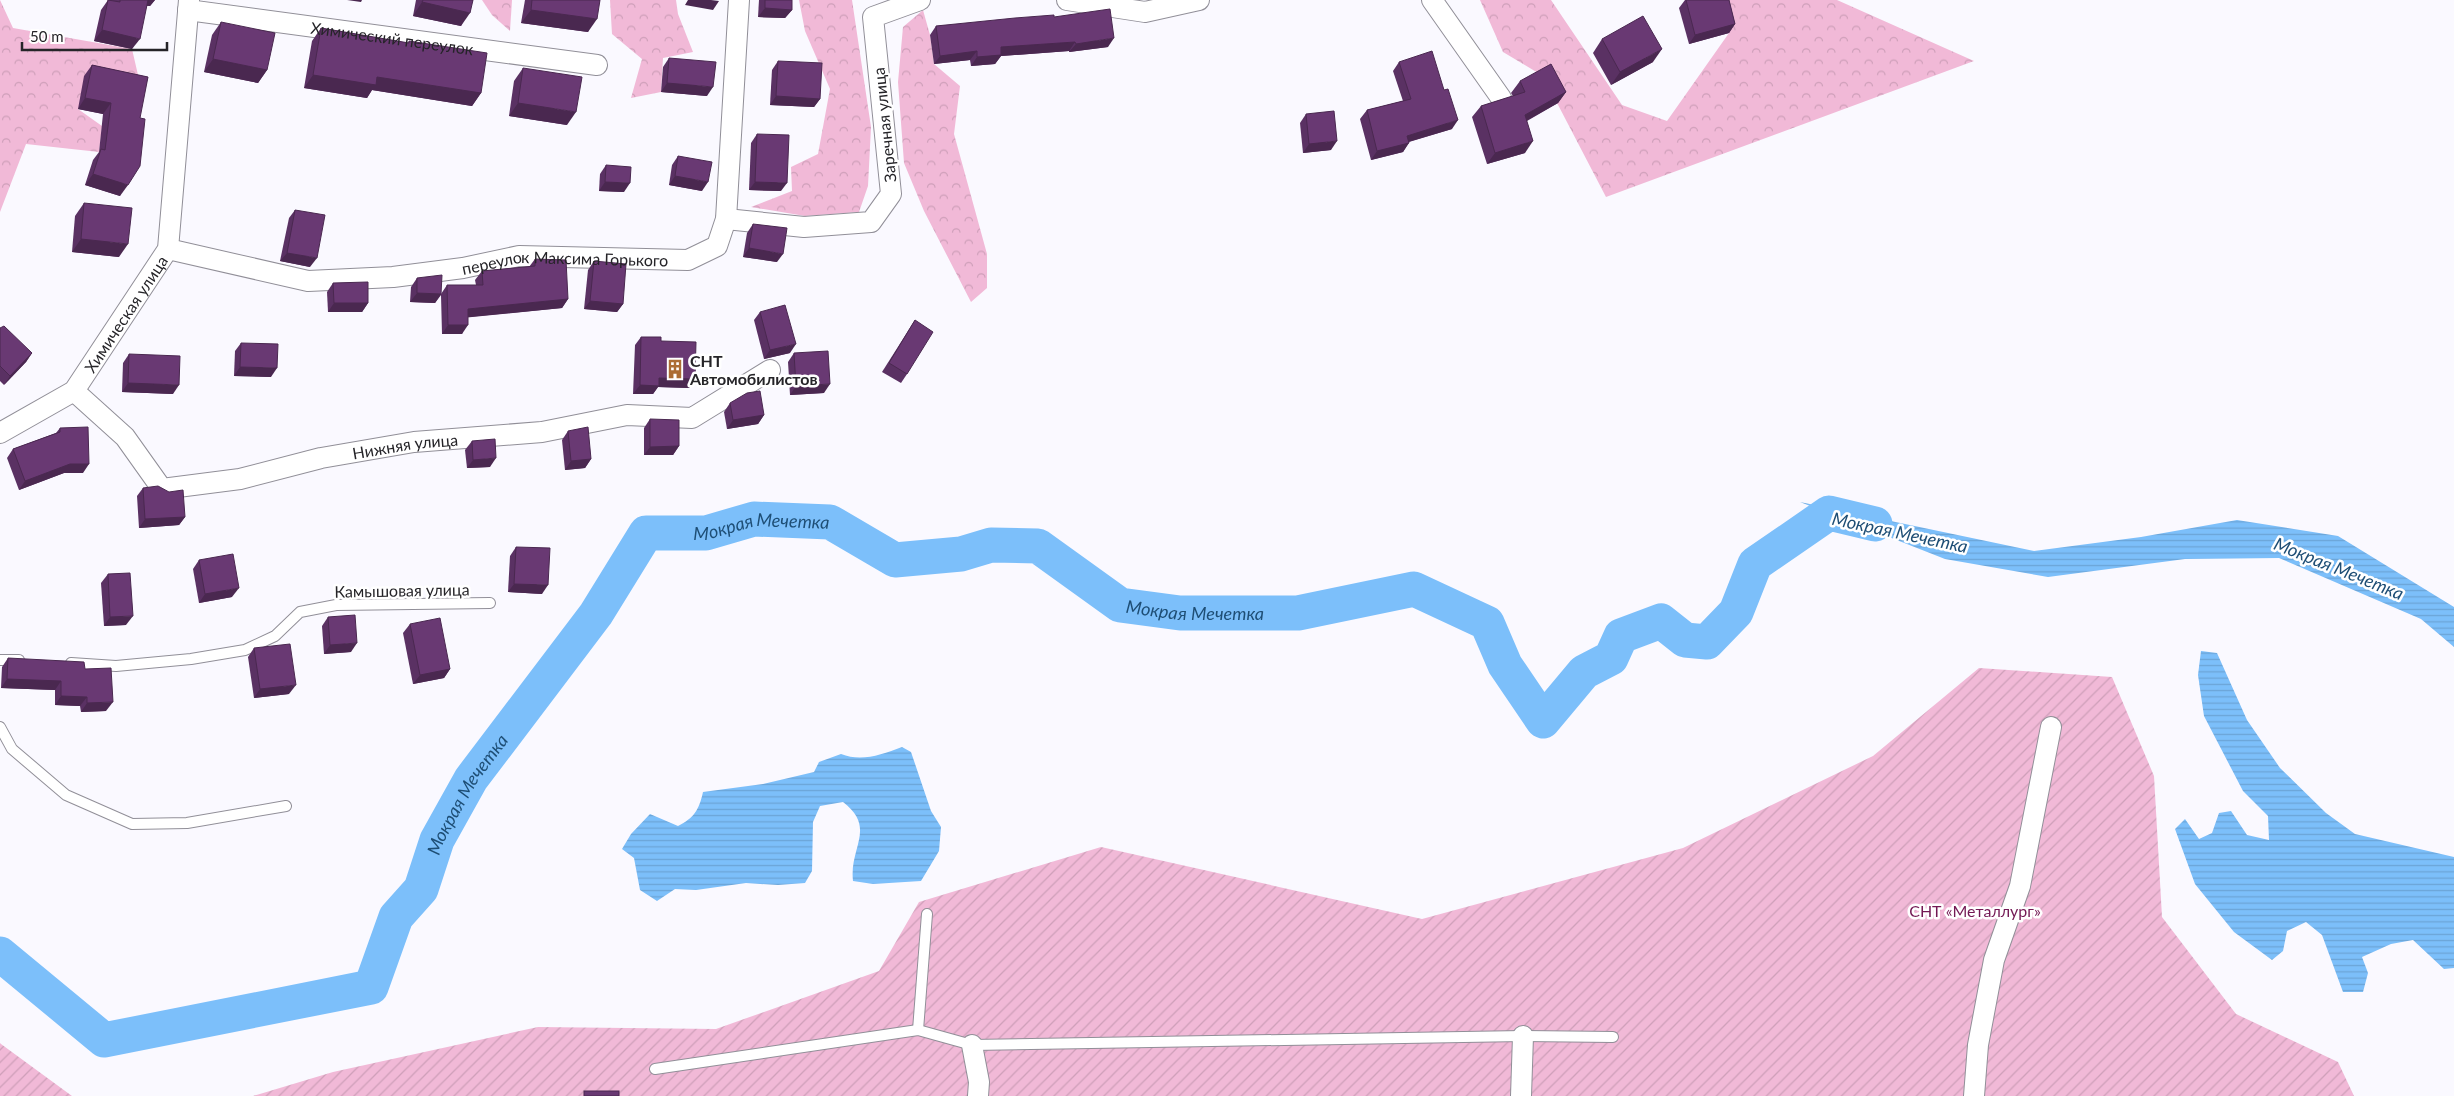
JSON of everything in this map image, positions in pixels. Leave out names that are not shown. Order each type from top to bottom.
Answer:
[{"type":"street","name":"переулок Максима Горького","points":[[168,249],[308,281],[394,278],[463,268],[519,256],[688,260],[717,246],[726,220],[739,0]]},
{"type":"street","name":"Заречная улица","points":[[726,220],[804,227],[871,222],[891,194],[873,17],[920,0]]},
{"type":"street","points":[[1068,0],[1145,12],[1199,0]]},
{"type":"street","points":[[1432,0],[1501,98]]},
{"type":"street","name":"Химический переулок","points":[[189,5],[597,64]]},
{"type":"street","name":"Химическая улица","points":[[0,433],[74,391],[168,249],[189,5]]},
{"type":"street","name":"Нижняя улица","points":[[74,391],[124,437],[162,489],[240,479],[321,458],[414,442],[542,432],[627,415],[692,418],[770,370]]},
{"type":"street","points":[[1974,1096],[1978,1044],[1994,960],[2020,886],[2051,727]]},
{"type":"street","points":[[1521,1096],[1523,1036]]},
{"type":"street","points":[[972,1045],[979,1082],[978,1096]]},
{"type":"lane","name":"Камышовая улица","points":[[57,662],[116,666],[191,659],[245,650],[275,636],[300,612],[336,605],[490,603]]},
{"type":"lane","points":[[0,660],[28,661]]},
{"type":"lane","points":[[0,727],[12,749],[66,795],[132,824],[187,823],[286,806]]},
{"type":"lane","points":[[918,1030],[928,914]]},
{"type":"lane","points":[[655,1069],[918,1030],[972,1045],[1523,1036],[1613,1037]]},
{"type":"green space","points":[[0,0],[13,28],[132,49],[141,88],[78,109],[102,126],[99,152],[26,144],[0,212]]},
{"type":"green space","points":[[482,0],[512,0],[510,31],[492,15]]},
{"type":"green space","points":[[610,0],[676,0],[678,14],[693,52],[663,58],[661,92],[631,98],[642,59],[612,34]]},
{"type":"green space","points":[[799,0],[852,0],[871,127],[868,186],[859,212],[805,216],[751,207],[792,191],[791,167],[818,154],[830,89],[805,31]]},
{"type":"green space","points":[[1480,0],[1551,0],[1622,105],[1667,121],[1729,33],[1725,0],[1837,0],[1974,61],[1606,197],[1543,76],[1503,52]]},
{"type":"green space","points":[[923,10],[930,35],[934,64],[960,86],[954,134],[987,254],[987,288],[971,302],[924,211],[904,163],[898,82],[903,27]]},
{"type":"green space","name":"СНТ «Металлург»","points":[[1979,668],[2112,677],[2154,776],[2162,917],[2236,1014],[2338,1062],[2354,1096],[253,1096],[333,1072],[538,1027],[716,1029],[879,971],[919,902],[1101,847],[1422,919],[1683,848],[1873,756]]},
{"type":"green space","points":[[1,1044],[72,1096],[0,1096]]},
{"type":"water","points":[[1800,502],[2034,551],[2141,537],[2237,520],[2338,536],[2454,607],[2454,647],[2421,619],[2279,558],[2185,559],[2048,577],[1945,559]]},
{"type":"water","points":[[2201,651],[2217,653],[2247,720],[2280,768],[2326,813],[2355,834],[2454,857],[2454,968],[2444,969],[2413,940],[2391,944],[2362,957],[2368,973],[2363,992],[2343,992],[2322,935],[2306,922],[2287,931],[2283,951],[2272,960],[2234,932],[2195,884],[2175,829],[2185,819],[2199,839],[2212,833],[2219,813],[2231,811],[2247,835],[2269,840],[2268,816],[2243,791],[2204,716],[2198,675]]},
{"type":"water","points":[[902,747],[911,752],[931,811],[941,827],[939,851],[921,881],[873,884],[853,881],[853,869],[860,829],[853,811],[843,802],[820,806],[813,822],[812,871],[805,883],[778,885],[746,883],[696,890],[675,889],[657,901],[640,890],[634,858],[622,849],[631,834],[650,814],[678,826],[695,813],[703,792],[763,784],[814,772],[819,762],[841,754],[864,757],[879,755]]},
{"type":"building","points":[[108,0],[120,2],[120,0],[148,0],[140,39],[102,30]]},
{"type":"building","points":[[423,0],[473,0],[470,13],[422,2]]},
{"type":"building","points":[[532,0],[600,0],[597,19],[531,10]]},
{"type":"building","points":[[765,0],[792,0],[792,10],[765,8]]},
{"type":"building","points":[[1686,0],[1729,0],[1735,24],[1695,35]]},
{"type":"building","points":[[1110,9],[1114,38],[1076,44],[1075,42],[1001,47],[1001,55],[977,57],[977,51],[940,56],[936,26],[1054,15],[1054,17]]},
{"type":"building","points":[[1643,16],[1662,49],[1620,72],[1602,39]]},
{"type":"building","points":[[221,22],[275,33],[267,70],[213,59]]},
{"type":"building","points":[[321,28],[409,43],[409,41],[487,53],[481,93],[377,77],[376,85],[313,75]]},
{"type":"building","points":[[1432,51],[1444,90],[1448,89],[1458,120],[1407,136],[1409,143],[1377,151],[1367,110],[1411,99],[1399,62]]},
{"type":"building","points":[[669,58],[716,62],[713,87],[667,83]]},
{"type":"building","points":[[778,61],[822,63],[820,99],[776,96]]},
{"type":"building","points":[[1551,64],[1566,92],[1525,115],[1533,141],[1495,153],[1481,106],[1525,92],[1520,81]]},
{"type":"building","points":[[92,65],[148,77],[140,118],[145,119],[140,166],[128,185],[93,174],[101,149],[105,150],[111,103],[85,98]]},
{"type":"building","points":[[523,68],[582,77],[576,112],[518,103]]},
{"type":"building","points":[[1334,111],[1337,141],[1309,144],[1306,114]]},
{"type":"building","points":[[757,134],[789,135],[787,183],[755,182]]},
{"type":"building","points":[[678,156],[712,162],[708,182],[675,176]]},
{"type":"building","points":[[606,165],[631,167],[630,183],[605,182]]},
{"type":"building","points":[[84,203],[132,208],[128,244],[81,239]]},
{"type":"building","points":[[295,210],[325,215],[317,258],[287,253]]},
{"type":"building","points":[[753,224],[787,228],[783,254],[749,248]]},
{"type":"building","points":[[535,259],[566,260],[568,299],[468,309],[468,325],[448,325],[447,285],[483,285],[482,271],[535,266]]},
{"type":"building","points":[[594,261],[626,264],[623,304],[590,301]]},
{"type":"building","points":[[442,275],[441,294],[417,293],[417,278]]},
{"type":"building","points":[[368,282],[368,303],[334,303],[333,283]]},
{"type":"building","points":[[785,305],[796,344],[770,350],[760,312]]},
{"type":"building","points":[[915,320],[933,332],[907,374],[889,363]]},
{"type":"building","points":[[4,326],[32,353],[10,376],[0,366],[0,328]]},
{"type":"building","points":[[641,337],[661,337],[661,341],[696,342],[695,379],[659,378],[659,386],[640,385]]},
{"type":"building","points":[[241,343],[278,344],[277,368],[240,367]]},
{"type":"building","points":[[828,351],[830,384],[796,386],[794,353]]},
{"type":"building","points":[[129,354],[180,356],[179,385],[128,383]]},
{"type":"building","points":[[760,391],[764,415],[733,420],[730,403],[747,393]]},
{"type":"building","points":[[650,419],[679,420],[679,446],[650,447]]},
{"type":"building","points":[[88,427],[89,464],[70,464],[25,481],[13,449],[60,432],[60,428]]},
{"type":"building","points":[[588,427],[591,459],[571,461],[568,431]]},
{"type":"building","points":[[495,439],[496,458],[473,460],[472,441]]},
{"type":"building","points":[[158,486],[169,492],[183,490],[185,517],[145,519],[143,488]]},
{"type":"building","points":[[516,547],[550,548],[548,585],[514,584]]},
{"type":"building","points":[[233,554],[239,588],[205,594],[199,560]]},
{"type":"building","points":[[130,573],[133,616],[110,617],[108,574]]},
{"type":"building","points":[[355,615],[357,643],[330,645],[328,617]]},
{"type":"building","points":[[440,618],[450,669],[420,675],[410,624]]},
{"type":"building","points":[[290,644],[296,685],[260,689],[254,648]]},
{"type":"building","points":[[8,658],[84,662],[85,669],[111,668],[113,702],[87,703],[87,697],[61,696],[61,681],[7,679]]},
{"type":"building","points":[[584,1091],[619,1091],[619,1096],[584,1096]]},
{"type":"waterway","name":"Мокрая Мечетка","points":[[0,954],[104,1040],[371,987],[396,917],[421,889],[437,840],[471,779],[596,614],[646,533],[706,533],[754,519],[830,522],[895,560],[961,554],[991,545],[1038,546],[1120,605],[1180,613],[1298,613],[1414,589],[1487,623],[1505,665],[1543,721],[1584,672],[1611,658],[1621,636],[1661,621],[1685,640],[1707,642],[1736,612],[1755,564],[1829,513],[1875,524]]},
{"type":"place","name":"СНТ Автомобилистов","points":[[675,369]]}]
